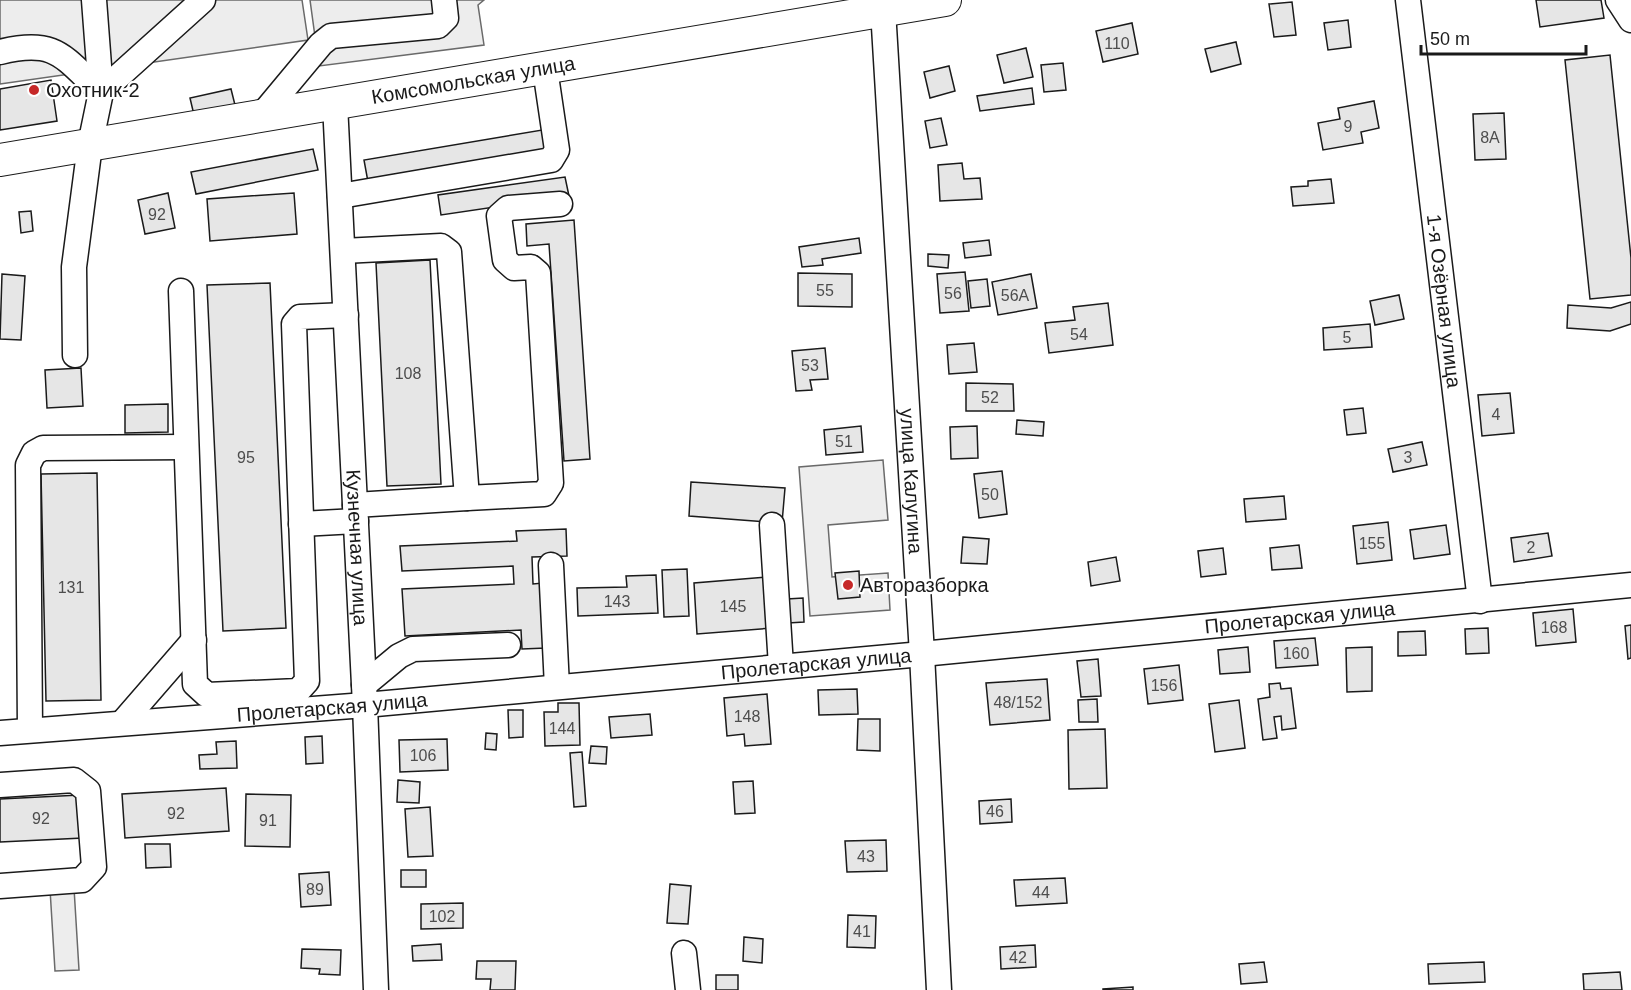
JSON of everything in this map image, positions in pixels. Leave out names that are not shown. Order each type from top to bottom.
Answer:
[{"type":"main road","name":"Комсомольская улица","points":[[0,160],[945,0]]},
{"type":"street","points":[[75,355],[74,267],[90,145],[101,92],[94,0]]},
{"type":"street","points":[[101,92],[203,0]]},
{"type":"street","points":[[261,116],[321,44],[331,36],[438,26],[446,18],[444,0]]},
{"type":"street","name":"1-я Озёрная улица","points":[[1408,0],[1480,601]]},
{"type":"street","points":[[1618,0],[1631,20]]},
{"type":"street","name":"улица Калугина","points":[[883,10],[922,654],[939,990]]},
{"type":"street","points":[[0,52],[24,46],[56,51],[101,92]]},
{"type":"street","points":[[340,196],[551,160],[557,150],[545,69]]},
{"type":"street","name":"Кузнечная улица","points":[[335,104],[365,695],[376,990]]},
{"type":"street","points":[[301,524],[356,513],[467,498],[544,494],[551,483],[538,273],[531,267],[514,268],[505,260],[499,216],[508,208],[560,204]]},
{"type":"street","points":[[343,251],[441,246],[449,252],[467,498]]},
{"type":"street","points":[[180,291],[195,684],[207,696],[298,691],[307,681],[294,324],[300,317],[346,315]]},
{"type":"street","points":[[30,730],[28,465],[34,453],[43,448],[186,447]]},
{"type":"street","points":[[772,525],[781,666]]},
{"type":"street","points":[[551,566],[557,687]]},
{"type":"street","name":"Пролетарская улица","points":[[0,733],[122,723],[365,695],[557,687],[1631,585]]},
{"type":"street","points":[[122,723],[194,640]]},
{"type":"street","points":[[365,695],[399,656],[413,649],[508,645]]},
{"type":"street","points":[[0,785],[74,780],[88,791],[94,867],[82,880],[0,886]]},
{"type":"street","points":[[684,953],[688,990]]},
{"type":"shaded area","points":[[0,0],[302,0],[308,40],[0,84]]},
{"type":"shaded area","points":[[310,0],[484,0],[478,5],[484,45],[319,66]]},
{"type":"shaded area","points":[[883,460],[888,520],[828,525],[832,577],[888,573],[890,610],[810,616],[799,467]]},
{"type":"shaded area","points":[[74,888],[79,970],[55,971],[50,889]]},
{"type":"building","points":[[1536,0],[1601,0],[1604,18],[1540,27]]},
{"type":"building","points":[[1292,2],[1296,35],[1274,37],[1269,4]]},
{"type":"building","points":[[1348,20],[1351,47],[1328,50],[1324,23]]},
{"type":"building","points":[[1132,23],[1138,54],[1103,62],[1096,31]]},
{"type":"building","points":[[1236,42],[1241,64],[1211,72],[1205,49]]},
{"type":"building","points":[[1026,48],[1033,77],[1004,83],[997,55]]},
{"type":"building","points":[[1610,55],[1631,258],[1631,295],[1590,299],[1565,60]]},
{"type":"building","points":[[1063,63],[1066,90],[1044,92],[1041,65]]},
{"type":"building","points":[[949,66],[955,91],[930,98],[924,72]]},
{"type":"building","points":[[51,80],[57,121],[0,130],[0,89]]},
{"type":"building","points":[[1032,88],[1034,104],[980,111],[977,96]]},
{"type":"building","points":[[231,89],[235,105],[194,115],[190,98]]},
{"type":"building","points":[[1374,101],[1379,128],[1361,132],[1363,143],[1323,150],[1318,123],[1340,119],[1338,108]]},
{"type":"building","points":[[1504,113],[1506,159],[1475,160],[1473,114]]},
{"type":"building","points":[[941,118],[947,145],[930,148],[925,121]]},
{"type":"building","points":[[548,129],[552,151],[368,182],[364,160]]},
{"type":"building","points":[[313,149],[318,170],[196,194],[191,172]]},
{"type":"building","points":[[962,163],[964,179],[980,178],[982,199],[940,201],[938,165]]},
{"type":"building","points":[[565,177],[569,196],[441,215],[438,195]]},
{"type":"building","points":[[1331,179],[1334,203],[1293,206],[1291,187],[1308,186],[1308,181]]},
{"type":"building","points":[[168,193],[175,228],[145,234],[138,200]]},
{"type":"building","points":[[294,193],[297,234],[210,241],[207,199]]},
{"type":"building","points":[[31,211],[33,231],[21,233],[19,212]]},
{"type":"building","points":[[574,220],[590,459],[564,461],[549,244],[527,246],[526,224]]},
{"type":"building","points":[[859,238],[861,253],[822,259],[823,265],[802,267],[799,247]]},
{"type":"building","points":[[989,240],[991,255],[965,258],[963,243]]},
{"type":"building","points":[[928,254],[949,255],[948,268],[928,266]]},
{"type":"building","points":[[430,260],[441,484],[387,486],[376,263]]},
{"type":"building","points":[[965,272],[969,311],[940,313],[937,274]]},
{"type":"building","points":[[798,273],[852,274],[852,307],[798,306]]},
{"type":"building","points":[[2,274],[25,276],[21,340],[0,339]]},
{"type":"building","points":[[1031,274],[1037,308],[998,315],[992,282]]},
{"type":"building","points":[[987,279],[990,306],[971,308],[968,281]]},
{"type":"building","points":[[270,283],[286,628],[223,631],[207,285]]},
{"type":"building","points":[[1399,295],[1404,319],[1375,325],[1370,301]]},
{"type":"building","points":[[1631,302],[1631,324],[1610,331],[1567,328],[1568,305],[1611,308]]},
{"type":"building","points":[[1108,303],[1113,345],[1049,353],[1045,323],[1075,320],[1073,307]]},
{"type":"building","points":[[1370,324],[1372,347],[1324,350],[1323,328]]},
{"type":"building","points":[[974,343],[977,372],[949,374],[947,345]]},
{"type":"building","points":[[825,348],[828,379],[810,380],[812,390],[796,391],[792,351]]},
{"type":"building","points":[[81,368],[83,406],[47,408],[45,370]]},
{"type":"building","points":[[966,383],[1013,384],[1014,411],[966,411]]},
{"type":"building","points":[[1510,393],[1514,433],[1482,436],[1478,395]]},
{"type":"building","points":[[168,404],[168,432],[125,433],[125,405]]},
{"type":"building","points":[[1363,408],[1366,433],[1347,435],[1344,410]]},
{"type":"building","points":[[1017,420],[1044,422],[1043,436],[1016,434]]},
{"type":"building","points":[[861,426],[863,452],[826,455],[824,430]]},
{"type":"building","points":[[977,426],[978,458],[951,459],[950,427]]},
{"type":"building","points":[[1422,442],[1427,465],[1393,472],[1388,449]]},
{"type":"building","points":[[1002,471],[1007,514],[979,518],[974,474]]},
{"type":"building","points":[[97,473],[101,700],[46,701],[41,474]]},
{"type":"building","points":[[691,482],[785,488],[782,523],[689,516]]},
{"type":"building","points":[[1284,496],[1286,519],[1246,522],[1244,499]]},
{"type":"building","points":[[1388,522],[1392,560],[1357,564],[1353,526]]},
{"type":"building","points":[[1446,525],[1450,554],[1414,559],[1410,530]]},
{"type":"building","points":[[566,529],[567,556],[532,557],[533,584],[543,583],[546,648],[522,649],[521,630],[405,636],[402,589],[514,584],[513,566],[402,571],[400,546],[517,541],[516,531]]},
{"type":"building","points":[[1548,533],[1552,556],[1514,562],[1511,538]]},
{"type":"building","points":[[963,537],[989,539],[987,564],[961,563]]},
{"type":"building","points":[[1299,545],[1302,568],[1272,570],[1270,548]]},
{"type":"building","points":[[1223,548],[1226,574],[1201,577],[1198,551]]},
{"type":"building","points":[[1116,557],[1120,581],[1091,586],[1088,562]]},
{"type":"building","points":[[687,569],[689,616],[664,617],[662,570]]},
{"type":"building","name":"Авторазборка","points":[[859,571],[860,597],[838,599],[835,573]]},
{"type":"building","points":[[656,575],[658,613],[578,616],[577,588],[627,587],[626,576]]},
{"type":"building","points":[[768,577],[772,628],[697,634],[694,583]]},
{"type":"building","points":[[803,598],[804,622],[788,623],[787,599]]},
{"type":"building","points":[[1573,609],[1576,642],[1536,646],[1533,613]]},
{"type":"building","points":[[1631,625],[1631,658],[1628,659],[1625,626]]},
{"type":"building","points":[[1488,628],[1489,653],[1466,654],[1465,629]]},
{"type":"building","points":[[1425,631],[1426,655],[1398,656],[1398,632]]},
{"type":"building","points":[[1315,638],[1318,665],[1276,668],[1274,641]]},
{"type":"building","points":[[1248,647],[1250,672],[1220,674],[1218,650]]},
{"type":"building","points":[[1372,647],[1372,691],[1347,692],[1346,648]]},
{"type":"building","points":[[1098,659],[1101,696],[1081,697],[1077,661]]},
{"type":"building","points":[[1179,665],[1183,700],[1148,704],[1144,669]]},
{"type":"building","points":[[1047,679],[1050,720],[990,725],[986,683]]},
{"type":"building","points":[[1280,683],[1281,689],[1291,688],[1296,728],[1282,730],[1281,716],[1274,717],[1277,738],[1263,740],[1258,699],[1270,697],[1269,684]]},
{"type":"building","points":[[857,689],[858,714],[819,715],[818,690]]},
{"type":"building","points":[[767,694],[771,744],[745,746],[744,734],[727,736],[724,698]]},
{"type":"building","points":[[1097,699],[1098,722],[1079,722],[1078,700]]},
{"type":"building","points":[[1239,700],[1245,748],[1215,752],[1209,704]]},
{"type":"building","points":[[558,703],[579,703],[580,745],[545,746],[544,712],[558,712]]},
{"type":"building","points":[[508,710],[523,710],[523,737],[509,738]]},
{"type":"building","points":[[650,714],[652,735],[611,738],[609,717]]},
{"type":"building","points":[[858,719],[880,719],[880,751],[857,750]]},
{"type":"building","points":[[1105,729],[1107,788],[1069,789],[1068,730]]},
{"type":"building","points":[[486,733],[497,734],[496,750],[485,749]]},
{"type":"building","points":[[322,736],[323,763],[306,764],[305,737]]},
{"type":"building","points":[[447,739],[448,770],[400,772],[399,740]]},
{"type":"building","points":[[236,741],[237,768],[200,769],[199,755],[217,754],[216,742]]},
{"type":"building","points":[[591,746],[607,747],[606,764],[589,763]]},
{"type":"building","points":[[582,752],[586,806],[574,807],[570,753]]},
{"type":"building","points":[[398,780],[420,782],[419,803],[397,802]]},
{"type":"building","points":[[753,781],[755,813],[735,814],[733,782]]},
{"type":"building","points":[[226,788],[229,831],[125,838],[122,794]]},
{"type":"building","points":[[246,794],[291,795],[290,847],[245,846]]},
{"type":"building","points":[[80,795],[83,838],[0,842],[0,799]]},
{"type":"building","points":[[1011,799],[1012,822],[980,824],[979,801]]},
{"type":"building","points":[[430,807],[433,856],[408,857],[405,809]]},
{"type":"building","points":[[886,840],[887,871],[847,872],[845,841]]},
{"type":"building","points":[[145,844],[170,844],[171,867],[146,868]]},
{"type":"building","points":[[401,870],[426,870],[426,887],[401,887]]},
{"type":"building","points":[[329,872],[331,905],[301,907],[299,874]]},
{"type":"building","points":[[1065,878],[1067,903],[1016,906],[1014,880]]},
{"type":"building","points":[[670,884],[691,886],[688,924],[667,923]]},
{"type":"building","points":[[463,903],[463,928],[421,929],[421,904]]},
{"type":"building","points":[[848,915],[876,916],[875,948],[847,947]]},
{"type":"building","points":[[744,937],[763,939],[762,963],[743,961]]},
{"type":"building","points":[[441,944],[442,960],[413,961],[412,946]]},
{"type":"building","points":[[1035,945],[1036,967],[1001,969],[1000,947]]},
{"type":"building","points":[[302,949],[341,950],[340,975],[319,974],[320,969],[301,968]]},
{"type":"building","points":[[477,961],[516,961],[515,990],[490,990],[491,979],[476,979]]},
{"type":"building","points":[[1264,962],[1267,982],[1241,984],[1239,964]]},
{"type":"building","points":[[1484,962],[1485,982],[1429,984],[1428,964]]},
{"type":"building","points":[[1620,972],[1622,990],[1584,990],[1583,974]]},
{"type":"building","points":[[716,975],[738,975],[738,990],[716,990]]},
{"type":"building","points":[[1133,987],[1133,990],[1103,990],[1103,989]]},
{"type":"place","name":"Охотник-2","points":[[34,90]]},
{"type":"place","name":"Авторазборка","points":[[848,585]]}]
